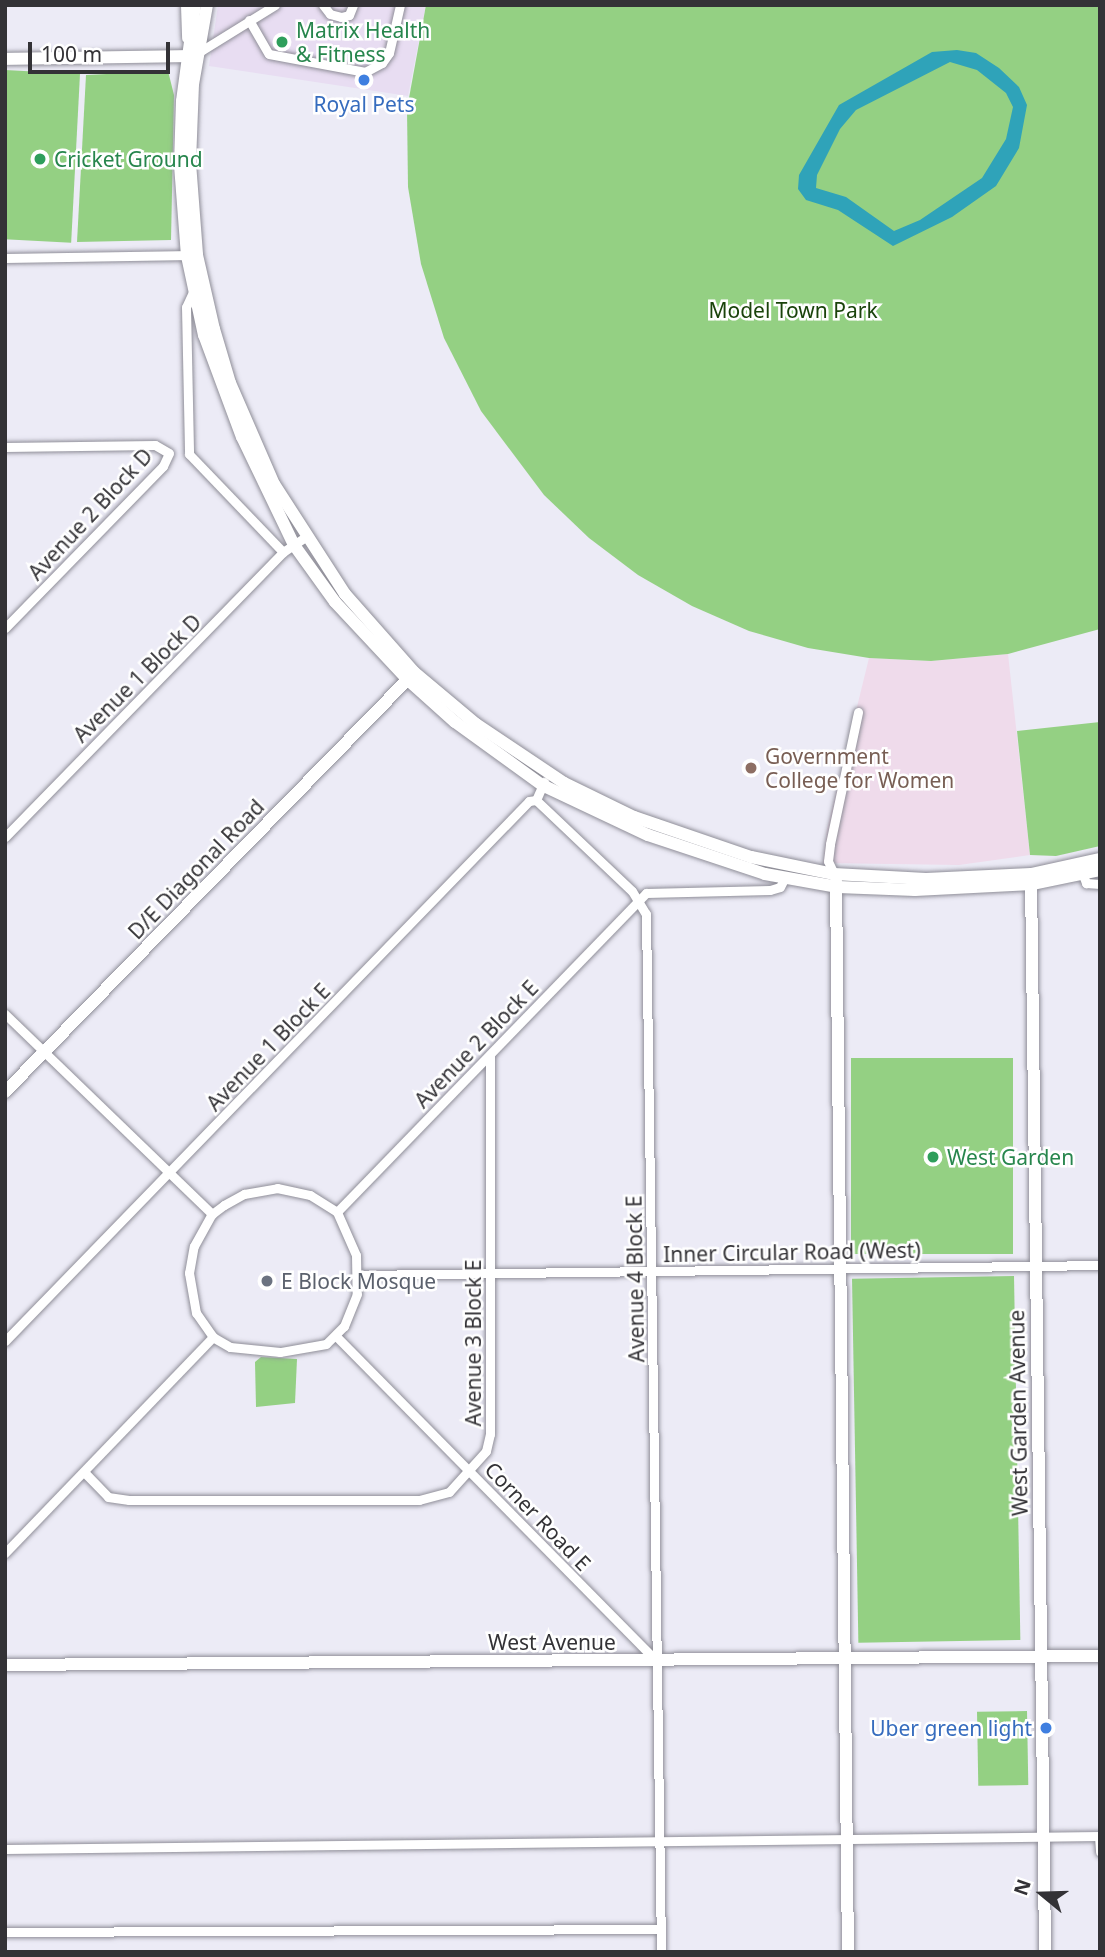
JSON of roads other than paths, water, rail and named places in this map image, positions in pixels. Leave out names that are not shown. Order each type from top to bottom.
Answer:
[{"type":"street","points":[[185,5],[192,55]]},
{"type":"street","points":[[195,5],[180,165],[194,290],[220,385],[294,545]]},
{"type":"street","points":[[192,55],[207,5]]},
{"type":"street","points":[[5,59],[192,55],[275,5]]},
{"type":"street","points":[[323,5],[330,14],[341,17],[349,15],[353,5]]},
{"type":"street","points":[[249,20],[269,54],[365,72],[382,63],[389,53],[400,5]]},
{"type":"street","points":[[5,258],[192,255]]},
{"type":"street","points":[[192,255],[230,383],[274,484],[294,545]]},
{"type":"street","points":[[194,290],[186,307],[187,450],[197,466],[294,545],[345,594],[411,676],[545,780],[648,835],[784,878],[976,889],[1031,879],[1100,859]]},
{"type":"street","points":[[5,447],[155,445],[169,453],[187,450]]},
{"type":"street","name":"Avenue 2 Block D","points":[[5,628],[163,466],[169,453]]},
{"type":"street","name":"Avenue 1 Block D","points":[[5,837],[294,545]]},
{"type":"street","name":"D/E Diagonal Road","points":[[5,1092],[411,676]]},
{"type":"street","points":[[848,1952],[836,881],[828,861],[858,712]]},
{"type":"street","points":[[545,780],[675,833],[836,881]]},
{"type":"street","name":"Avenue 1 Block E","points":[[5,1341],[529,801],[536,800],[545,780]]},
{"type":"street","points":[[536,800],[640,899],[651,891],[770,890],[780,887],[784,878]]},
{"type":"street","points":[[1031,879],[1083,875],[1100,870]]},
{"type":"street","points":[[1083,875],[1086,883],[1100,884]]},
{"type":"street","name":"West Garden Avenue","points":[[1031,879],[1039,1657],[1045,1952]]},
{"type":"street","name":"Avenue 2 Block E","points":[[337,1212],[640,899]]},
{"type":"street","name":"Avenue 4 Block E","points":[[640,899],[646,914],[653,1272],[657,1841],[661,1952]]},
{"type":"street","points":[[5,1014],[212,1214]]},
{"type":"street","name":"Avenue 3 Block E","points":[[85,1473],[114,1499],[419,1500],[449,1492],[486,1451],[490,1434],[490,1055]]},
{"type":"street","points":[[277,1188],[310,1195],[337,1212],[350,1237],[360,1275],[351,1313],[336,1336],[319,1347],[280,1352],[230,1347],[213,1337],[196,1313],[189,1273],[194,1246],[212,1214],[244,1194],[277,1188]]},
{"type":"street","name":"Inner Circular Road (West)","points":[[360,1275],[1100,1265]]},
{"type":"street","name":"Corner Road E","points":[[336,1336],[656,1661]]},
{"type":"street","points":[[5,1553],[85,1473],[213,1337]]},
{"type":"street","name":"West Avenue","points":[[5,1665],[1100,1656]]},
{"type":"street","points":[[5,1849],[1099,1836],[1100,1852]]},
{"type":"street","points":[[5,1932],[660,1929]]},
{"type":"water","points":[[957,50],[976,53],[999,68],[1019,87],[1027,105],[1019,148],[996,186],[952,217],[893,246],[838,210],[806,200],[798,189],[799,175],[839,105],[932,52]],"holes":[[[950,62],[977,70],[1006,93],[1013,107],[1006,139],[982,178],[920,220],[894,231],[846,197],[816,188],[817,175],[840,129],[856,110]]]},
{"type":"place","name":"Matrix Health & Fitness","points":[[282,42]]},
{"type":"place","name":"Royal Pets","points":[[364,80]]},
{"type":"place","name":"Cricket Ground","points":[[40,159]]},
{"type":"place","name":"Government College for Women","points":[[751,768]]},
{"type":"place","name":"West Garden","points":[[933,1157]]},
{"type":"place","name":"E Block Mosque","points":[[267,1281]]},
{"type":"place","name":"Uber green light","points":[[1046,1728]]},
{"type":"park label","name":"Model Town Park","points":[[793,310]]}]
